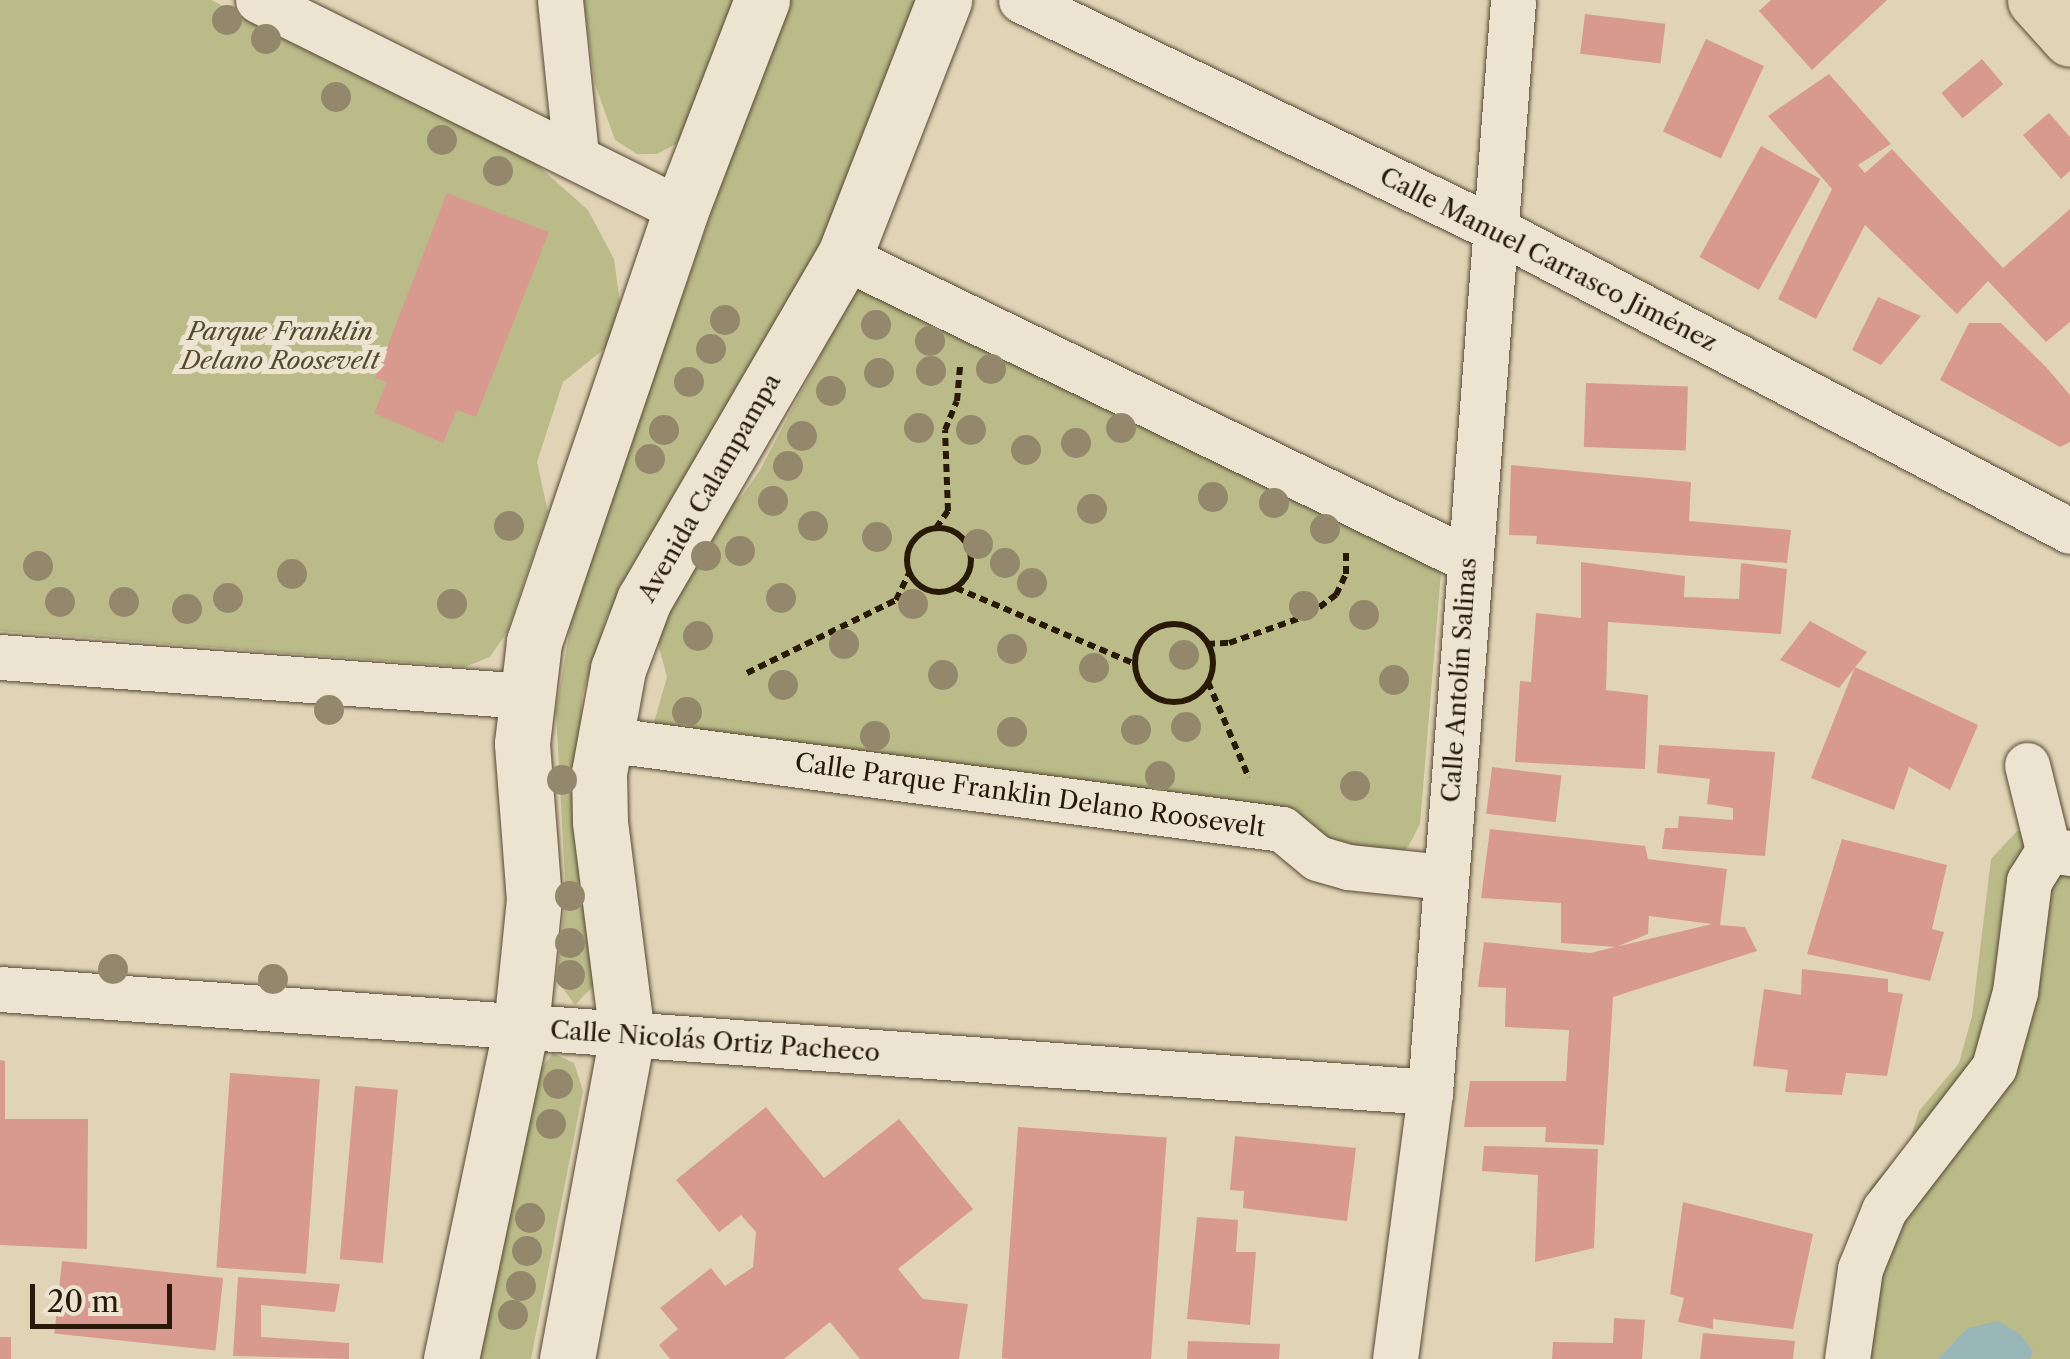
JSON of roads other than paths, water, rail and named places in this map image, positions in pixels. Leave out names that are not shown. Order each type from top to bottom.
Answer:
[{"type":"highway","points":[[2035,0],[2070,39]]},
{"type":"street","points":[[258,0],[681,210]]},
{"type":"street","points":[[560,0],[576,156]]},
{"type":"street","points":[[451,1359],[520,1027],[534,900],[524,807],[525,696],[551,576],[681,210],[762,0]]},
{"type":"street","name":"Avenida Calampampa","points":[[567,1359],[628,1036],[600,821],[604,739],[618,669],[644,600],[844,257],[944,0]]},
{"type":"street","name":"Calle Manuel Carrasco Jiménez","points":[[1021,0],[1496,230],[2070,531]]},
{"type":"street","name":"Calle Antolín Salinas","points":[[1395,1359],[1430,1092],[1514,0]]},
{"type":"street","points":[[844,257],[1469,560]]},
{"type":"street","points":[[0,658],[525,696]]},
{"type":"street","name":"Calle Parque Franklin Delano Roosevelt","points":[[604,739],[1282,829],[1317,858],[1348,867],[1445,877]]},
{"type":"street","points":[[1848,1359],[1860,1269],[1884,1210],[1994,1067],[2015,992],[2029,881],[2059,851],[2027,765]]},
{"type":"street","name":"Calle Nicolás Ortiz Pacheco","points":[[0,988],[1430,1092]]},
{"type":"water","points":[[1998,1321],[2020,1334],[2033,1351],[2030,1359],[1938,1359],[1968,1328]]},
{"type":"park label","name":"Parque Franklin Delano Roosevelt","points":[[280,348]]}]
